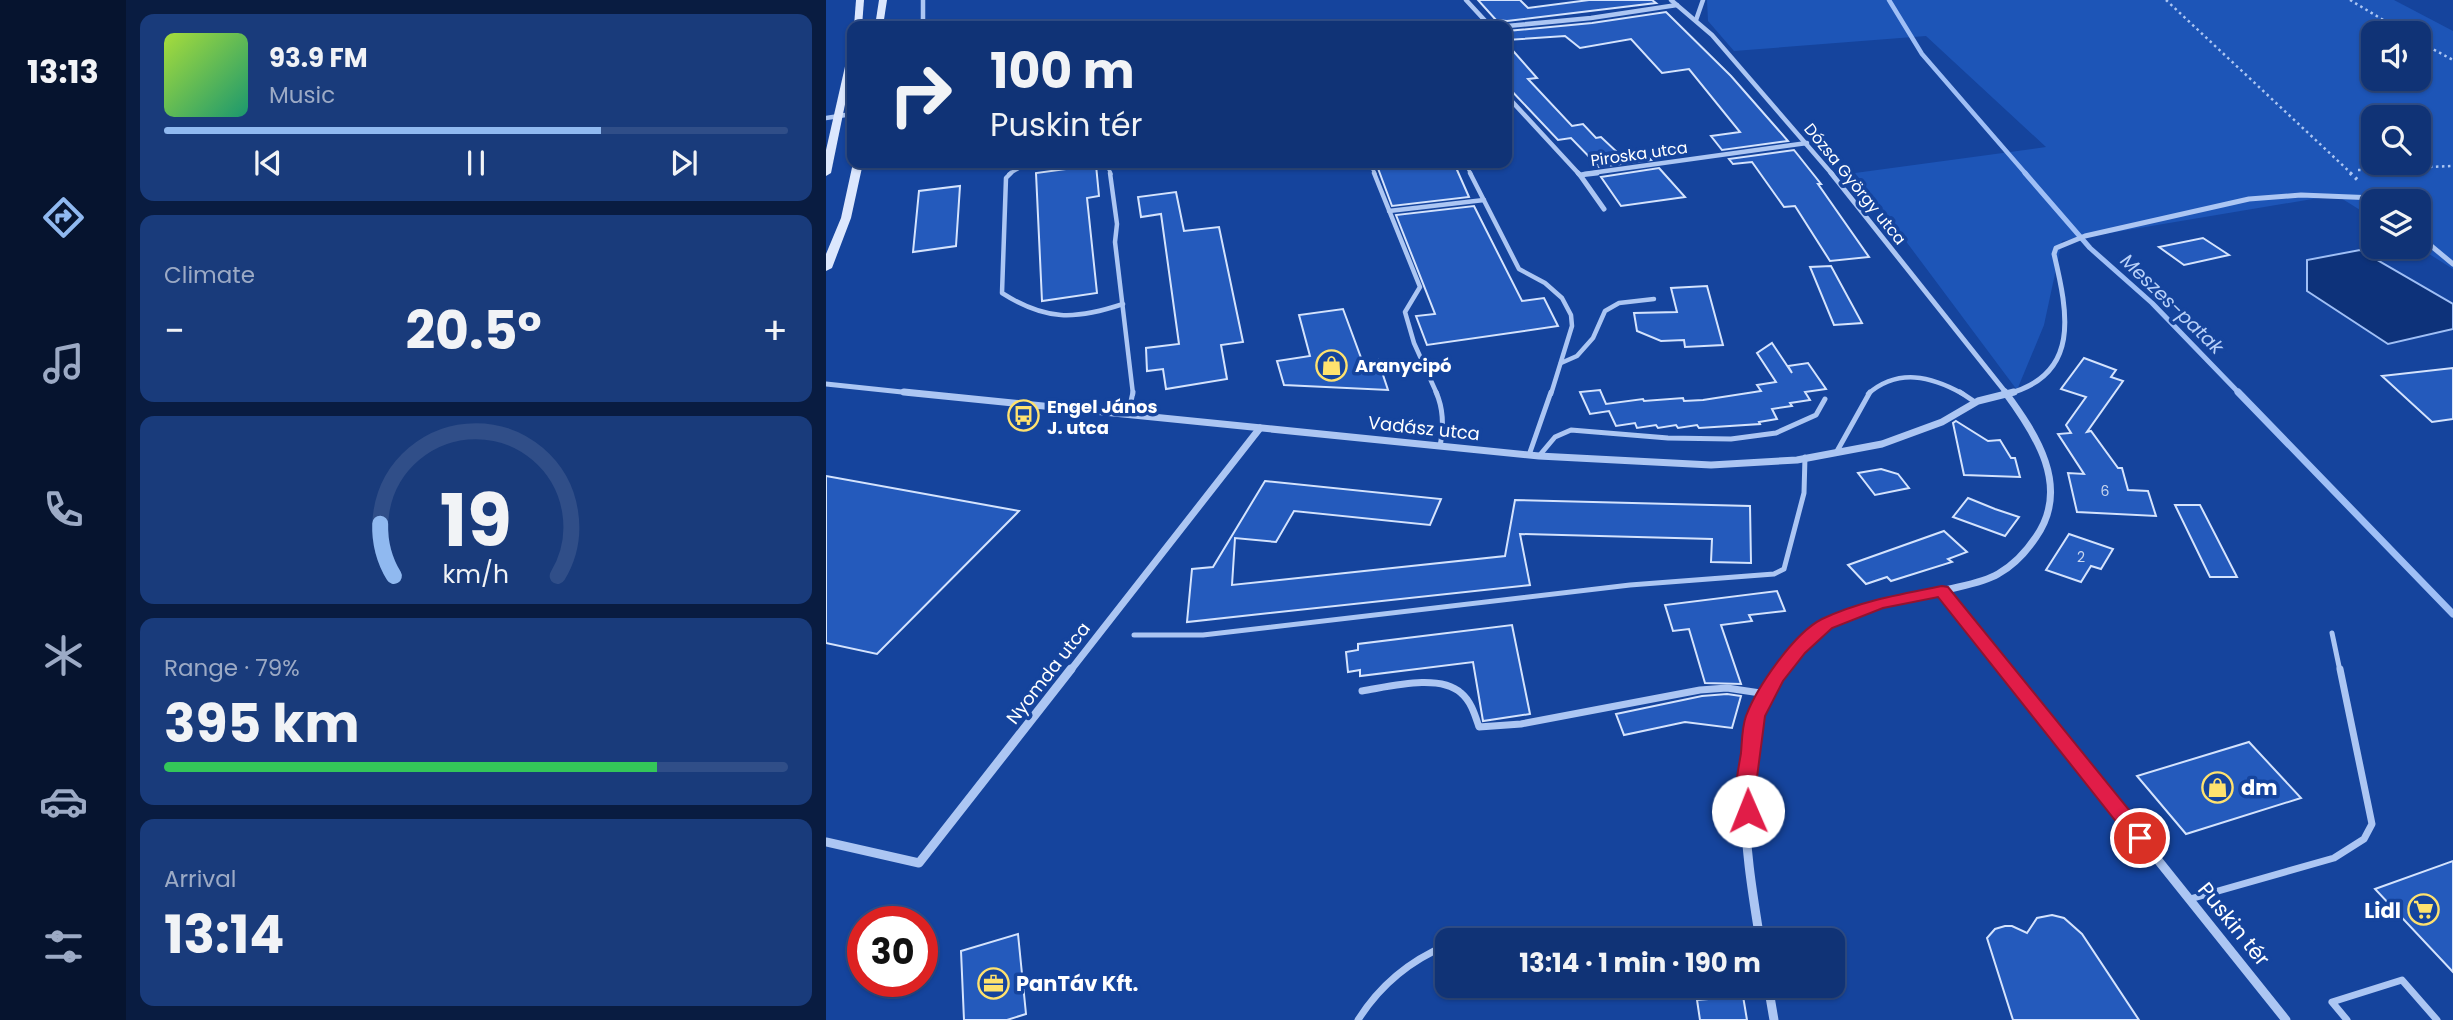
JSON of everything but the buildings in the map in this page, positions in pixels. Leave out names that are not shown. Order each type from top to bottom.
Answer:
[{"type":"street","points":[[858,21],[860,0]]},
{"type":"street","points":[[880,21],[883,0]]},
{"type":"street","points":[[923,0],[923,21]]},
{"type":"street","points":[[1466,0],[1485,21]]},
{"type":"street","name":"Dózsa György utca","points":[[1671,0],[1696,20],[1807,144],[2008,393],[2032,429],[2050,478],[2052,505],[2042,529],[2025,554],[1997,575],[1942,591]]},
{"type":"street","points":[[1696,20],[1703,0]]},
{"type":"street","points":[[1512,26],[1556,23],[1677,5]]},
{"type":"street","points":[[826,173],[847,78]]},
{"type":"street","name":"Piroska utca","points":[[1512,101],[1580,175],[1807,144]]},
{"type":"street","points":[[826,118],[847,115]]},
{"type":"street","points":[[826,268],[846,218],[857,168]]},
{"type":"street","points":[[1580,175],[1604,209]]},
{"type":"street","name":"Vadász utca","points":[[826,384],[1539,456],[1704,465],[1748,464],[1836,453],[1893,440],[1961,413],[1975,402],[2040,383],[2054,365],[2066,316],[2054,254],[2056,248],[2074,240],[2249,199],[2301,194],[2361,198]]},
{"type":"street","points":[[2431,246],[2453,264]]},
{"type":"street","name":"Nyomda utca","points":[[826,842],[919,863],[1260,428]]},
{"type":"street","points":[[1759,928],[1746,785],[1755,716],[1776,678],[1799,649],[1826,624],[1879,604],[1942,591]]},
{"type":"street","name":"Puskin tér","points":[[1942,591],[2286,1020]]},
{"type":"street","points":[[1770,998],[1774,1020]]},
{"type":"lane","points":[[1017,168],[1006,178],[1002,293],[1023,308],[1046,315],[1073,318],[1096,314],[1123,304]]},
{"type":"lane","points":[[1109,168],[1133,389],[1128,415]]},
{"type":"lane","points":[[1372,168],[1420,288],[1405,312],[1414,343],[1442,406],[1443,432],[1440,446]]},
{"type":"lane","points":[[1468,168],[1519,270],[1545,283],[1562,298],[1572,315],[1572,326],[1561,363],[1529,454]]},
{"type":"lane","points":[[1390,211],[1484,200]]},
{"type":"lane","points":[[1561,363],[1577,356],[1593,338],[1605,311],[1619,303],[1654,299]]},
{"type":"lane","points":[[1836,453],[1868,394],[1874,386],[1887,381],[1904,376],[1936,381],[1958,389],[1975,402]]},
{"type":"lane","points":[[1539,456],[1555,437],[1571,429],[1668,438],[1731,439],[1776,433],[1805,423],[1816,415],[1825,399]]},
{"type":"lane","points":[[1134,635],[1203,635],[1630,585],[1774,574],[1784,569],[1791,543],[1804,493],[1805,457]]},
{"type":"lane","points":[[2190,900],[2334,858],[2364,839],[2372,824],[2332,633]]},
{"type":"lane","points":[[1362,691],[1441,682],[1458,689],[1470,704],[1479,727],[1521,724],[1700,690],[1727,688],[1767,694]]},
{"type":"lane","points":[[1358,1020],[1370,998],[1404,968],[1435,951]]},
{"type":"lane","points":[[2347,1020],[2332,1002],[2402,980],[2437,1020]]},
{"type":"path","points":[[2166,0],[2367,189]]},
{"type":"path","points":[[2350,0],[2385,21]]},
{"type":"path","points":[[2431,48],[2453,60]]},
{"type":"path","points":[[2358,170],[2453,166]]},
{"type":"shaded area","points":[[1707,0],[2394,0],[2453,31],[2453,269],[2431,255],[2431,189],[2361,189],[2361,211],[2336,195],[2062,241],[2044,325],[2017,390],[1855,173],[2046,147],[1926,36],[1734,51],[1708,21]]},
{"type":"shaded area","points":[[2360,250],[2361,259],[2376,259],[2453,304],[2453,329],[2388,344],[2307,291],[2307,260]]},
{"type":"waterway","name":"Meszes-patak","points":[[1889,0],[1922,54],[2026,174]]},
{"type":"waterway","name":"Meszes-patak","points":[[2025,173],[2090,248],[2152,303],[2240,394]]},
{"type":"waterway","name":"Meszes-patak","points":[[2238,392],[2453,614]]},
{"type":"place","name":"Aranycipó","points":[[1332,365]]},
{"type":"place","name":"Engel János J. utca","points":[[1024,416]]},
{"type":"place","name":"dm","points":[[2218,787]]},
{"type":"place","name":"Lidl","points":[[2424,910]]},
{"type":"place","name":"PanTáv Kft.","points":[[993,983]]},
{"type":"route","points":[[1748,811],[1746,785],[1755,716],[1776,678],[1799,649],[1826,624],[1879,604],[1942,591],[2140,838]]}]
